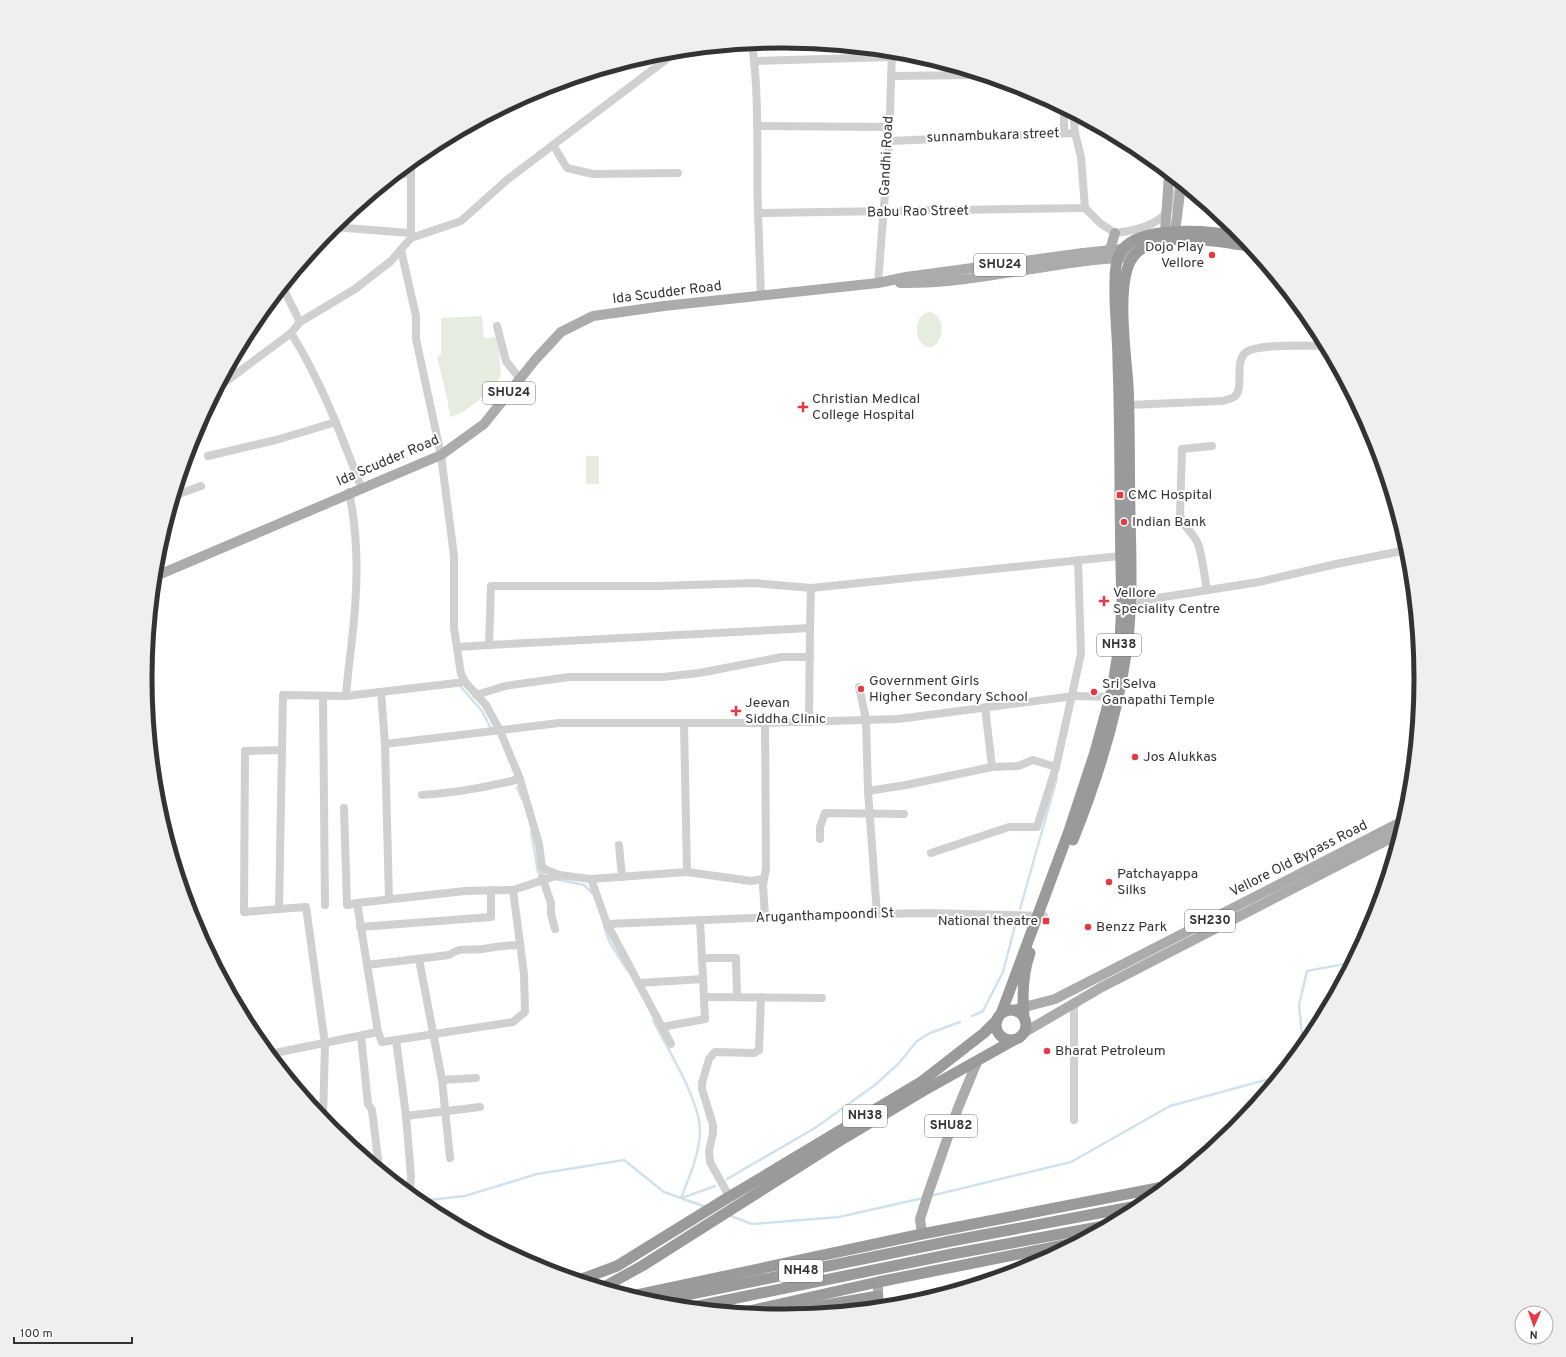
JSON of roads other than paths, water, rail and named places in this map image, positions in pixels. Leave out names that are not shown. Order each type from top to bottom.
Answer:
[{"type":"highway","points":[[1114,254],[1129,242],[1138,238],[1170,232],[1230,234]]},
{"type":"highway","points":[[1141,247],[1154,242],[1187,240],[1203,240],[1240,245]]},
{"type":"highway","name":"NH38","points":[[585,1278],[617,1266],[727,1198],[921,1082],[984,1033],[999,1017],[1089,800],[1126,654],[1132,602],[1128,405],[1123,296],[1127,266],[1141,247]]},
{"type":"highway","name":"NH38","points":[[1114,254],[1118,362],[1120,556],[1122,602],[1114,697]]},
{"type":"highway","name":"NH38","points":[[608,1284],[683,1240],[916,1095],[977,1062],[1025,1032],[1026,1024],[1020,1011],[1026,964],[1040,916]]},
{"type":"highway","name":"NH38","points":[[999,1017],[1020,1011]]},
{"type":"highway","points":[[999,1017],[998,1033],[1005,1039],[1014,1040]]},
{"type":"highway","points":[[644,1293],[922,1234],[1153,1189]]},
{"type":"highway","name":"NH48","points":[[669,1299],[950,1241],[1125,1208]]},
{"type":"highway","name":"NH48","points":[[706,1304],[952,1254],[1092,1228]]},
{"type":"highway","points":[[761,1308],[878,1282],[1056,1246]]},
{"type":"highway","points":[[844,1306],[874,1303]]},
{"type":"main road","points":[[1169,179],[1167,212],[1170,232]]},
{"type":"main road","points":[[1170,232],[1180,189]]},
{"type":"main road","points":[[1114,254],[1115,234]]},
{"type":"main road","name":"SHU24","points":[[878,283],[932,282],[1114,254],[1141,247]]},
{"type":"main road","name":"SHU24","points":[[1114,254],[1133,257]]},
{"type":"main road","name":"Ida Scudder Road","points":[[162,573],[349,492],[441,455],[484,424],[520,379],[562,332],[593,316],[664,306],[878,283]]},
{"type":"main road","name":"Vellore Old Bypass Road","points":[[1020,1011],[1055,999],[1396,826]]},
{"type":"main road","name":"Vellore Old Bypass Road","points":[[1025,1032],[1102,987],[1393,837]]},
{"type":"main road","name":"SHU82","points":[[922,1234],[920,1219],[958,1108],[977,1062]]},
{"type":"main road","points":[[878,1282],[878,1302]]},
{"type":"street","points":[[753,49],[757,126],[761,296]]},
{"type":"street","points":[[754,60],[879,55]]},
{"type":"street","name":"Gandhi Road","points":[[878,283],[889,141],[892,58]]},
{"type":"street","points":[[342,228],[411,235],[461,221],[508,179],[667,59]]},
{"type":"street","points":[[891,76],[966,75]]},
{"type":"street","points":[[1064,114],[1064,133]]},
{"type":"street","name":"sunnambukara street","points":[[889,141],[1075,133],[1074,121],[1077,121]]},
{"type":"street","points":[[757,126],[889,127]]},
{"type":"street","points":[[1075,133],[1081,157],[1085,208],[1100,223],[1115,234],[1133,231],[1154,222],[1167,212],[1179,188]]},
{"type":"street","points":[[553,145],[567,168],[592,174],[678,173]]},
{"type":"street","points":[[232,373],[291,333],[300,322],[355,289],[391,261],[401,250],[411,235],[411,170]]},
{"type":"street","points":[[405,174],[411,174]]},
{"type":"street","name":"Babu Rao Street","points":[[758,213],[884,213],[1085,208]]},
{"type":"street","points":[[401,250],[416,316],[416,339],[441,455],[454,556],[454,628],[461,674],[465,682],[486,705],[500,731],[520,779],[539,844],[542,880],[551,903],[551,914],[555,930]]},
{"type":"street","points":[[285,292],[300,322]]},
{"type":"street","points":[[497,326],[506,361],[520,379]]},
{"type":"street","points":[[291,333],[310,364],[336,422],[362,487]]},
{"type":"street","points":[[1128,405],[1222,401],[1233,397],[1237,393],[1240,364],[1244,353],[1257,348],[1290,345],[1318,346]]},
{"type":"street","points":[[208,456],[276,440],[336,422]]},
{"type":"street","points":[[1207,590],[1198,544],[1192,532],[1182,524],[1180,515],[1182,449],[1212,446]]},
{"type":"street","points":[[181,493],[201,486]]},
{"type":"street","points":[[346,696],[355,608],[357,562],[349,492]]},
{"type":"street","points":[[1132,602],[1259,582],[1336,564],[1400,551]]},
{"type":"street","points":[[489,645],[490,586],[659,586],[754,583],[811,588],[1120,556]]},
{"type":"street","points":[[931,853],[1009,827],[1037,827],[1056,767],[1070,697],[1081,654],[1078,560]]},
{"type":"street","points":[[809,722],[811,588]]},
{"type":"street","points":[[457,647],[810,628]]},
{"type":"street","points":[[476,695],[505,686],[569,677],[663,677],[700,672],[782,657],[810,657]]},
{"type":"street","points":[[279,909],[283,695],[346,696],[465,682]]},
{"type":"street","points":[[859,688],[866,720],[869,814],[877,914]]},
{"type":"street","points":[[381,692],[385,744],[389,899]]},
{"type":"street","points":[[324,696],[325,906]]},
{"type":"street","points":[[385,744],[500,731],[529,725],[559,723],[765,723],[898,719],[1070,697],[1114,697]]},
{"type":"street","points":[[985,707],[992,767]]},
{"type":"street","points":[[684,723],[687,872]]},
{"type":"street","points":[[765,723],[765,917]]},
{"type":"street","points":[[282,750],[246,751],[244,912],[306,907],[325,1044],[323,1109]]},
{"type":"street","points":[[868,791],[906,785],[992,767],[1018,766],[1033,760],[1056,767]]},
{"type":"street","points":[[422,795],[452,793],[484,788],[520,779]]},
{"type":"street","points":[[344,808],[347,905],[389,899],[490,890],[513,890],[559,875]]},
{"type":"street","points":[[820,839],[820,827],[826,813],[904,814]]},
{"type":"street","points":[[619,845],[622,877]]},
{"type":"street","points":[[542,868],[559,875],[591,879],[687,872],[751,881],[764,879]]},
{"type":"street","points":[[591,879],[607,924],[671,1044]]},
{"type":"street","points":[[360,927],[491,917],[490,890]]},
{"type":"street","points":[[357,904],[378,1032],[382,1042],[513,1022],[525,1012],[524,974],[513,890]]},
{"type":"street","name":"Aruganthampoondi St","points":[[607,924],[765,917],[929,913],[1040,916]]},
{"type":"street","points":[[662,1027],[705,1019],[700,920]]},
{"type":"street","points":[[367,965],[448,955],[458,949],[482,949],[489,946],[520,945]]},
{"type":"street","points":[[702,958],[736,958],[737,997]]},
{"type":"street","points":[[420,959],[435,1034],[442,1080],[450,1158]]},
{"type":"street","points":[[639,983],[703,979]]},
{"type":"street","points":[[704,997],[822,998]]},
{"type":"street","points":[[727,1198],[710,1162],[709,1151],[713,1134],[713,1125],[702,1089],[702,1083],[709,1059],[715,1052],[754,1053],[759,1050],[761,997]]},
{"type":"street","points":[[1074,1004],[1074,1120]]},
{"type":"street","points":[[278,1055],[378,1032]]},
{"type":"street","points":[[361,1036],[368,1104],[372,1110],[378,1162]]},
{"type":"street","points":[[396,1040],[406,1116],[411,1176],[410,1187]]},
{"type":"street","points":[[442,1080],[476,1078]]},
{"type":"street","points":[[406,1116],[480,1107]]},
{"type":"waterway","points":[[460,686],[482,711],[491,729]]},
{"type":"waterway","points":[[1020,909],[1057,778]]},
{"type":"waterway","points":[[517,787],[522,799]]},
{"type":"waterway","points":[[531,831],[538,872],[542,874]]},
{"type":"waterway","points":[[555,879],[584,885],[592,893]]},
{"type":"waterway","points":[[972,1016],[983,1011],[1003,972],[1016,922]]},
{"type":"waterway","points":[[604,926],[609,941],[627,970]]},
{"type":"waterway","points":[[1302,1036],[1299,1005],[1307,971],[1344,964]]},
{"type":"waterway","points":[[653,1020],[682,1075],[699,1118],[700,1139],[698,1148],[694,1165],[681,1198]]},
{"type":"waterway","points":[[727,1179],[815,1128],[875,1085],[899,1063],[917,1041],[930,1033],[960,1022]]},
{"type":"waterway","points":[[930,1196],[1071,1162],[1170,1106],[1269,1079]]},
{"type":"waterway","points":[[429,1200],[465,1196],[537,1174],[624,1160],[664,1192],[706,1207]]},
{"type":"waterway","points":[[682,1198],[715,1186]]},
{"type":"waterway","points":[[728,1215],[752,1224],[839,1217],[923,1198]]},
{"type":"place","name":"Dojo Play Vellore","points":[[1212,255]]},
{"type":"place","name":"Christian Medical College Hospital","points":[[803,407]]},
{"type":"place","name":"CMC Hospital","points":[[1120,495]]},
{"type":"place","name":"Indian Bank","points":[[1124,522]]},
{"type":"place","name":"Vellore Speciality Centre","points":[[1104,601]]},
{"type":"place","name":"Government Girls Higher Secondary School","points":[[861,689]]},
{"type":"place","name":"Sri Selva Ganapathi Temple","points":[[1094,692]]},
{"type":"place","name":"Jeevan Siddha Clinic","points":[[736,711]]},
{"type":"place","name":"Jos Alukkas","points":[[1135,757]]},
{"type":"place","name":"Patchayappa Silks","points":[[1109,882]]},
{"type":"place","name":"National theatre","points":[[1046,921]]},
{"type":"place","name":"Benzz Park","points":[[1088,927]]},
{"type":"place","name":"Bharat Petroleum","points":[[1047,1051]]}]
